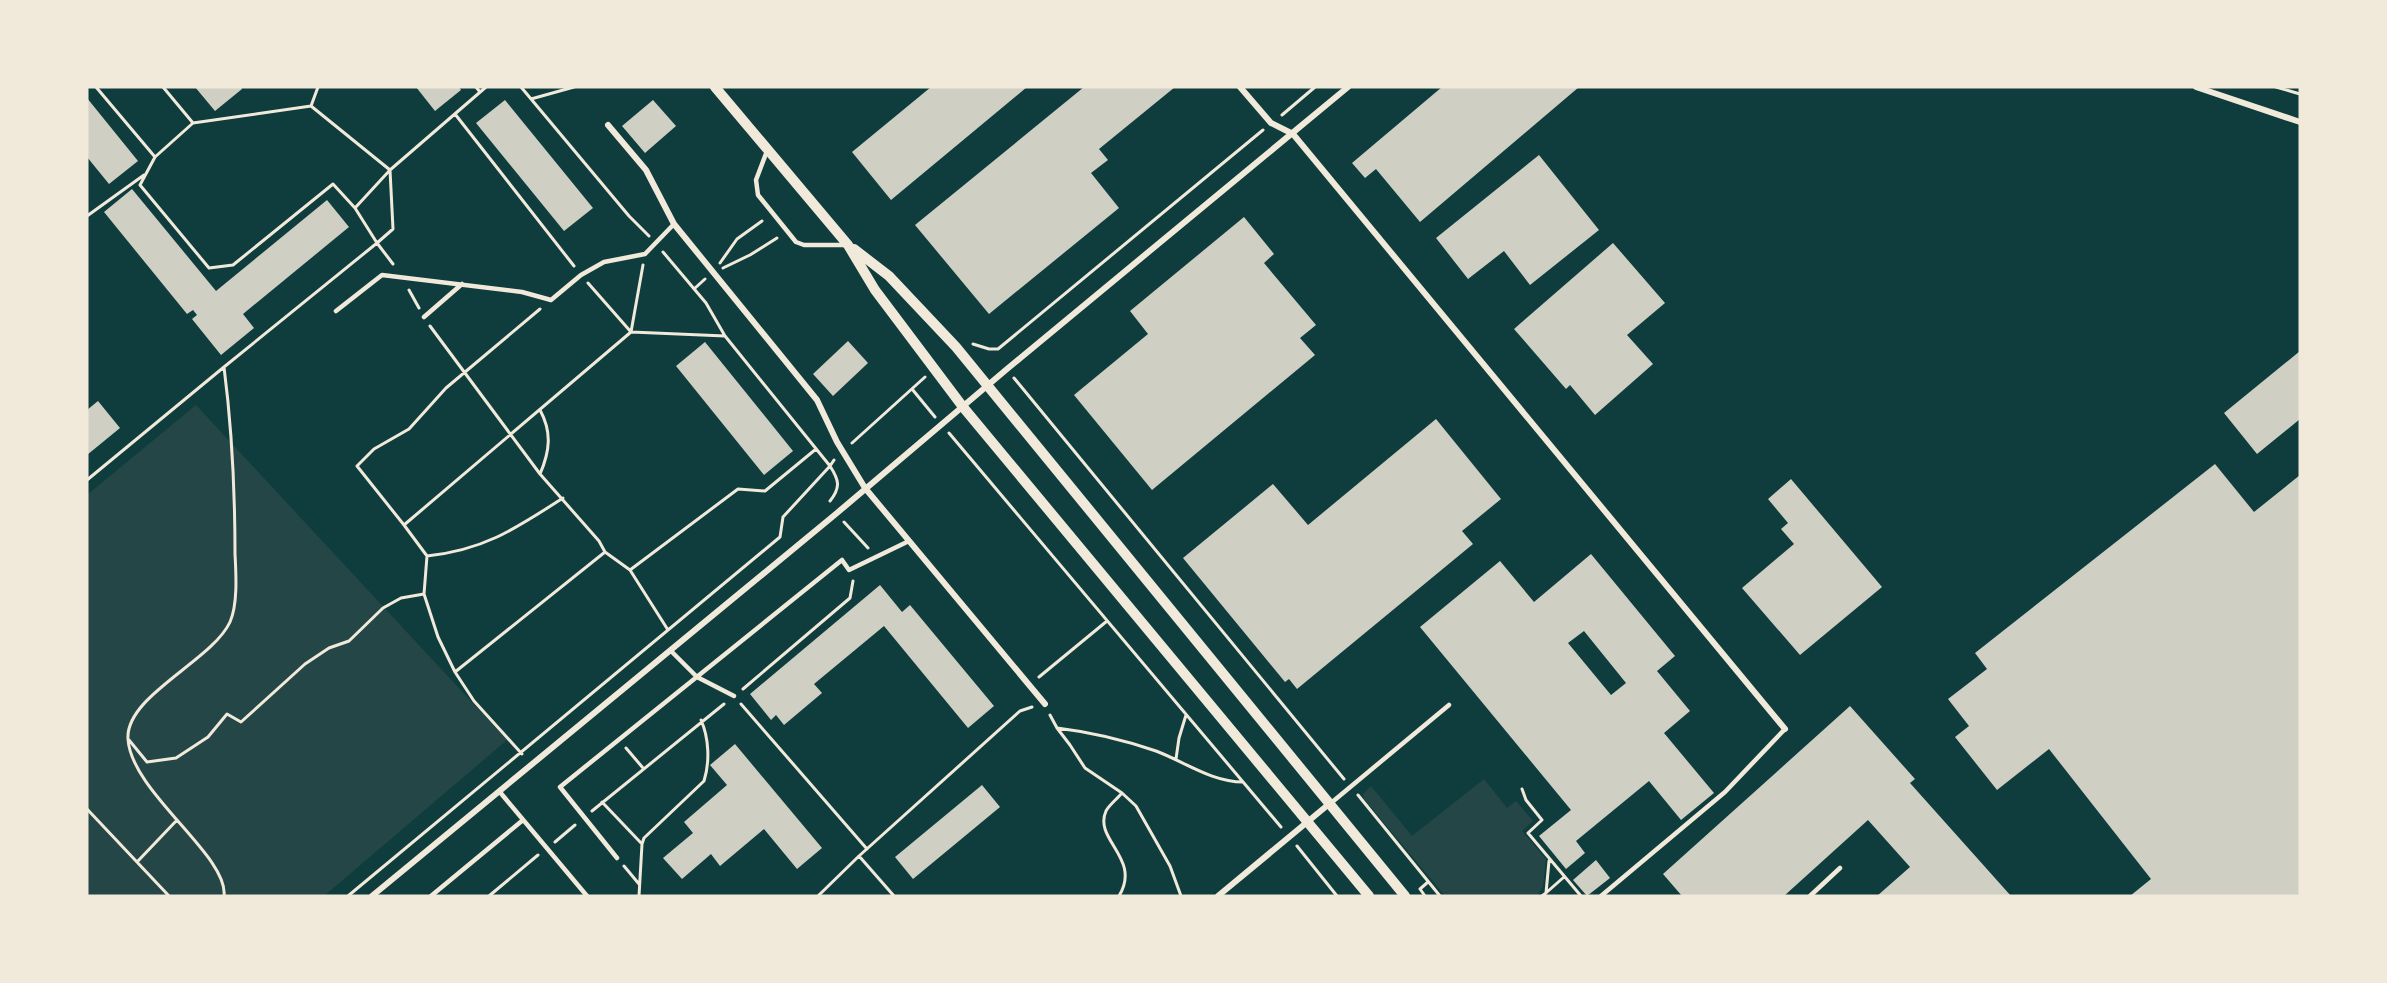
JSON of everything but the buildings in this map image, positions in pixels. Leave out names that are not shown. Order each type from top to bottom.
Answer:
[{"type":"street","points":[[715,87],[849,245],[875,290],[963,407],[1370,896]]},
{"type":"street","points":[[1240,87],[1271,123],[1293,134],[1785,729]]},
{"type":"street","points":[[372,896],[942,426],[1007,369],[1348,87]]},
{"type":"street","points":[[2196,87],[2300,122]]},
{"type":"street","points":[[608,125],[646,170],[674,224],[817,400],[842,451],[865,488],[1045,704]]},
{"type":"street","points":[[849,245],[889,276],[956,347],[1405,896]]},
{"type":"street","points":[[1218,896],[1329,804]]},
{"type":"lane","points":[[767,149],[756,180],[758,195],[796,242],[804,245],[849,245]]},
{"type":"lane","points":[[336,311],[382,275],[522,292],[551,300],[581,275],[604,262],[645,254],[674,224]]},
{"type":"lane","points":[[424,317],[462,284]]},
{"type":"lane","points":[[617,858],[560,787],[842,560],[849,570],[909,541]]},
{"type":"lane","points":[[670,650],[698,677],[734,696]]},
{"type":"lane","points":[[1329,804],[1352,788],[1449,705]]},
{"type":"lane","points":[[1601,896],[1725,792],[1785,729]]},
{"type":"lane","points":[[499,791],[587,896]]},
{"type":"lane","points":[[431,896],[523,820]]},
{"type":"lane","points":[[1810,896],[1840,868]]},
{"type":"path","points":[[96,87],[155,157]]},
{"type":"path","points":[[163,87],[193,123]]},
{"type":"path","points":[[311,106],[318,87]]},
{"type":"path","points":[[476,87],[480,92]]},
{"type":"path","points":[[355,208],[390,170],[486,87]]},
{"type":"path","points":[[521,87],[628,216],[656,244],[706,303],[725,336],[830,466],[837,477],[837,492],[828,504],[871,552]]},
{"type":"path","points":[[531,99],[574,87]]},
{"type":"path","points":[[956,347],[964,340],[989,349],[998,349],[1315,87]]},
{"type":"path","points":[[2276,87],[2300,94]]},
{"type":"path","points":[[87,480],[377,243],[393,229],[390,170],[311,106],[193,123],[155,157],[140,185],[209,268],[233,265],[333,184],[355,208],[377,243],[403,277],[424,317],[540,474],[599,541],[605,552],[630,570],[668,630]]},
{"type":"path","points":[[455,114],[581,275],[631,332],[725,336]]},
{"type":"path","points":[[87,216],[146,173]]},
{"type":"path","points":[[694,289],[713,272],[737,238],[762,221]]},
{"type":"path","points":[[713,272],[750,255],[787,230]]},
{"type":"path","points":[[404,525],[631,332],[645,254]]},
{"type":"path","points":[[531,765],[474,701],[455,672],[438,637],[424,594],[427,556],[357,466],[374,448],[410,429],[446,388],[551,300]]},
{"type":"path","points":[[998,349],[1007,369],[1440,896]]},
{"type":"path","points":[[224,367],[232,431],[235,525],[236,581],[231,619],[220,639],[145,703],[133,720],[127,738],[133,760],[153,791],[220,875],[224,896]]},
{"type":"path","points":[[348,896],[780,537],[783,517],[842,451],[934,367]]},
{"type":"path","points":[[912,389],[1290,837],[1337,896]]},
{"type":"path","points":[[540,410],[546,420],[549,438],[548,456],[540,474]]},
{"type":"path","points":[[630,570],[738,489],[765,491],[816,449]]},
{"type":"path","points":[[427,556],[456,553],[488,543],[523,525],[563,498]]},
{"type":"path","points":[[455,672],[605,552]]},
{"type":"path","points":[[586,816],[850,598],[855,575]]},
{"type":"path","points":[[127,738],[147,762],[176,758],[208,738],[226,714],[241,722],[305,664],[329,648],[349,641],[383,608],[401,598],[424,594]]},
{"type":"path","points":[[1029,685],[1107,621]]},
{"type":"path","points":[[734,696],[867,849]]},
{"type":"path","points":[[818,896],[859,856],[1020,711],[1045,704],[1057,728],[1071,745],[1084,768],[1122,793],[1136,806],[1170,866],[1181,896]]},
{"type":"path","points":[[1176,759],[1186,715]]},
{"type":"path","points":[[639,896],[644,838],[704,781],[707,773],[707,735],[701,720]]},
{"type":"path","points":[[1057,728],[1101,735],[1176,759],[1227,782],[1243,782]]},
{"type":"path","points":[[619,740],[643,768]]},
{"type":"path","points":[[1522,789],[1526,800],[1542,820],[1528,832],[1581,896]]},
{"type":"path","points":[[1119,896],[1124,888],[1125,869],[1120,852],[1109,838],[1103,823],[1107,809],[1122,793]]},
{"type":"path","points":[[602,802],[642,844]]},
{"type":"path","points":[[87,809],[169,896]]},
{"type":"path","points":[[137,862],[177,820]]},
{"type":"path","points":[[489,896],[578,822]]},
{"type":"path","points":[[859,856],[894,896]]},
{"type":"path","points":[[617,858],[640,885]]},
{"type":"path","points":[[1544,894],[1549,859]]},
{"type":"path","points":[[1544,894],[1564,877]]},
{"type":"path","points":[[1425,896],[1420,889],[1428,882]]},
{"type":"shaded area","points":[[196,405],[507,740],[324,896],[87,896],[87,495]]},
{"type":"shaded area","points":[[1484,779],[1507,808],[1516,801],[1533,821],[1522,831],[1546,859],[1543,886],[1537,896],[1445,896],[1364,799],[1363,794],[1371,786],[1412,836]]}]
